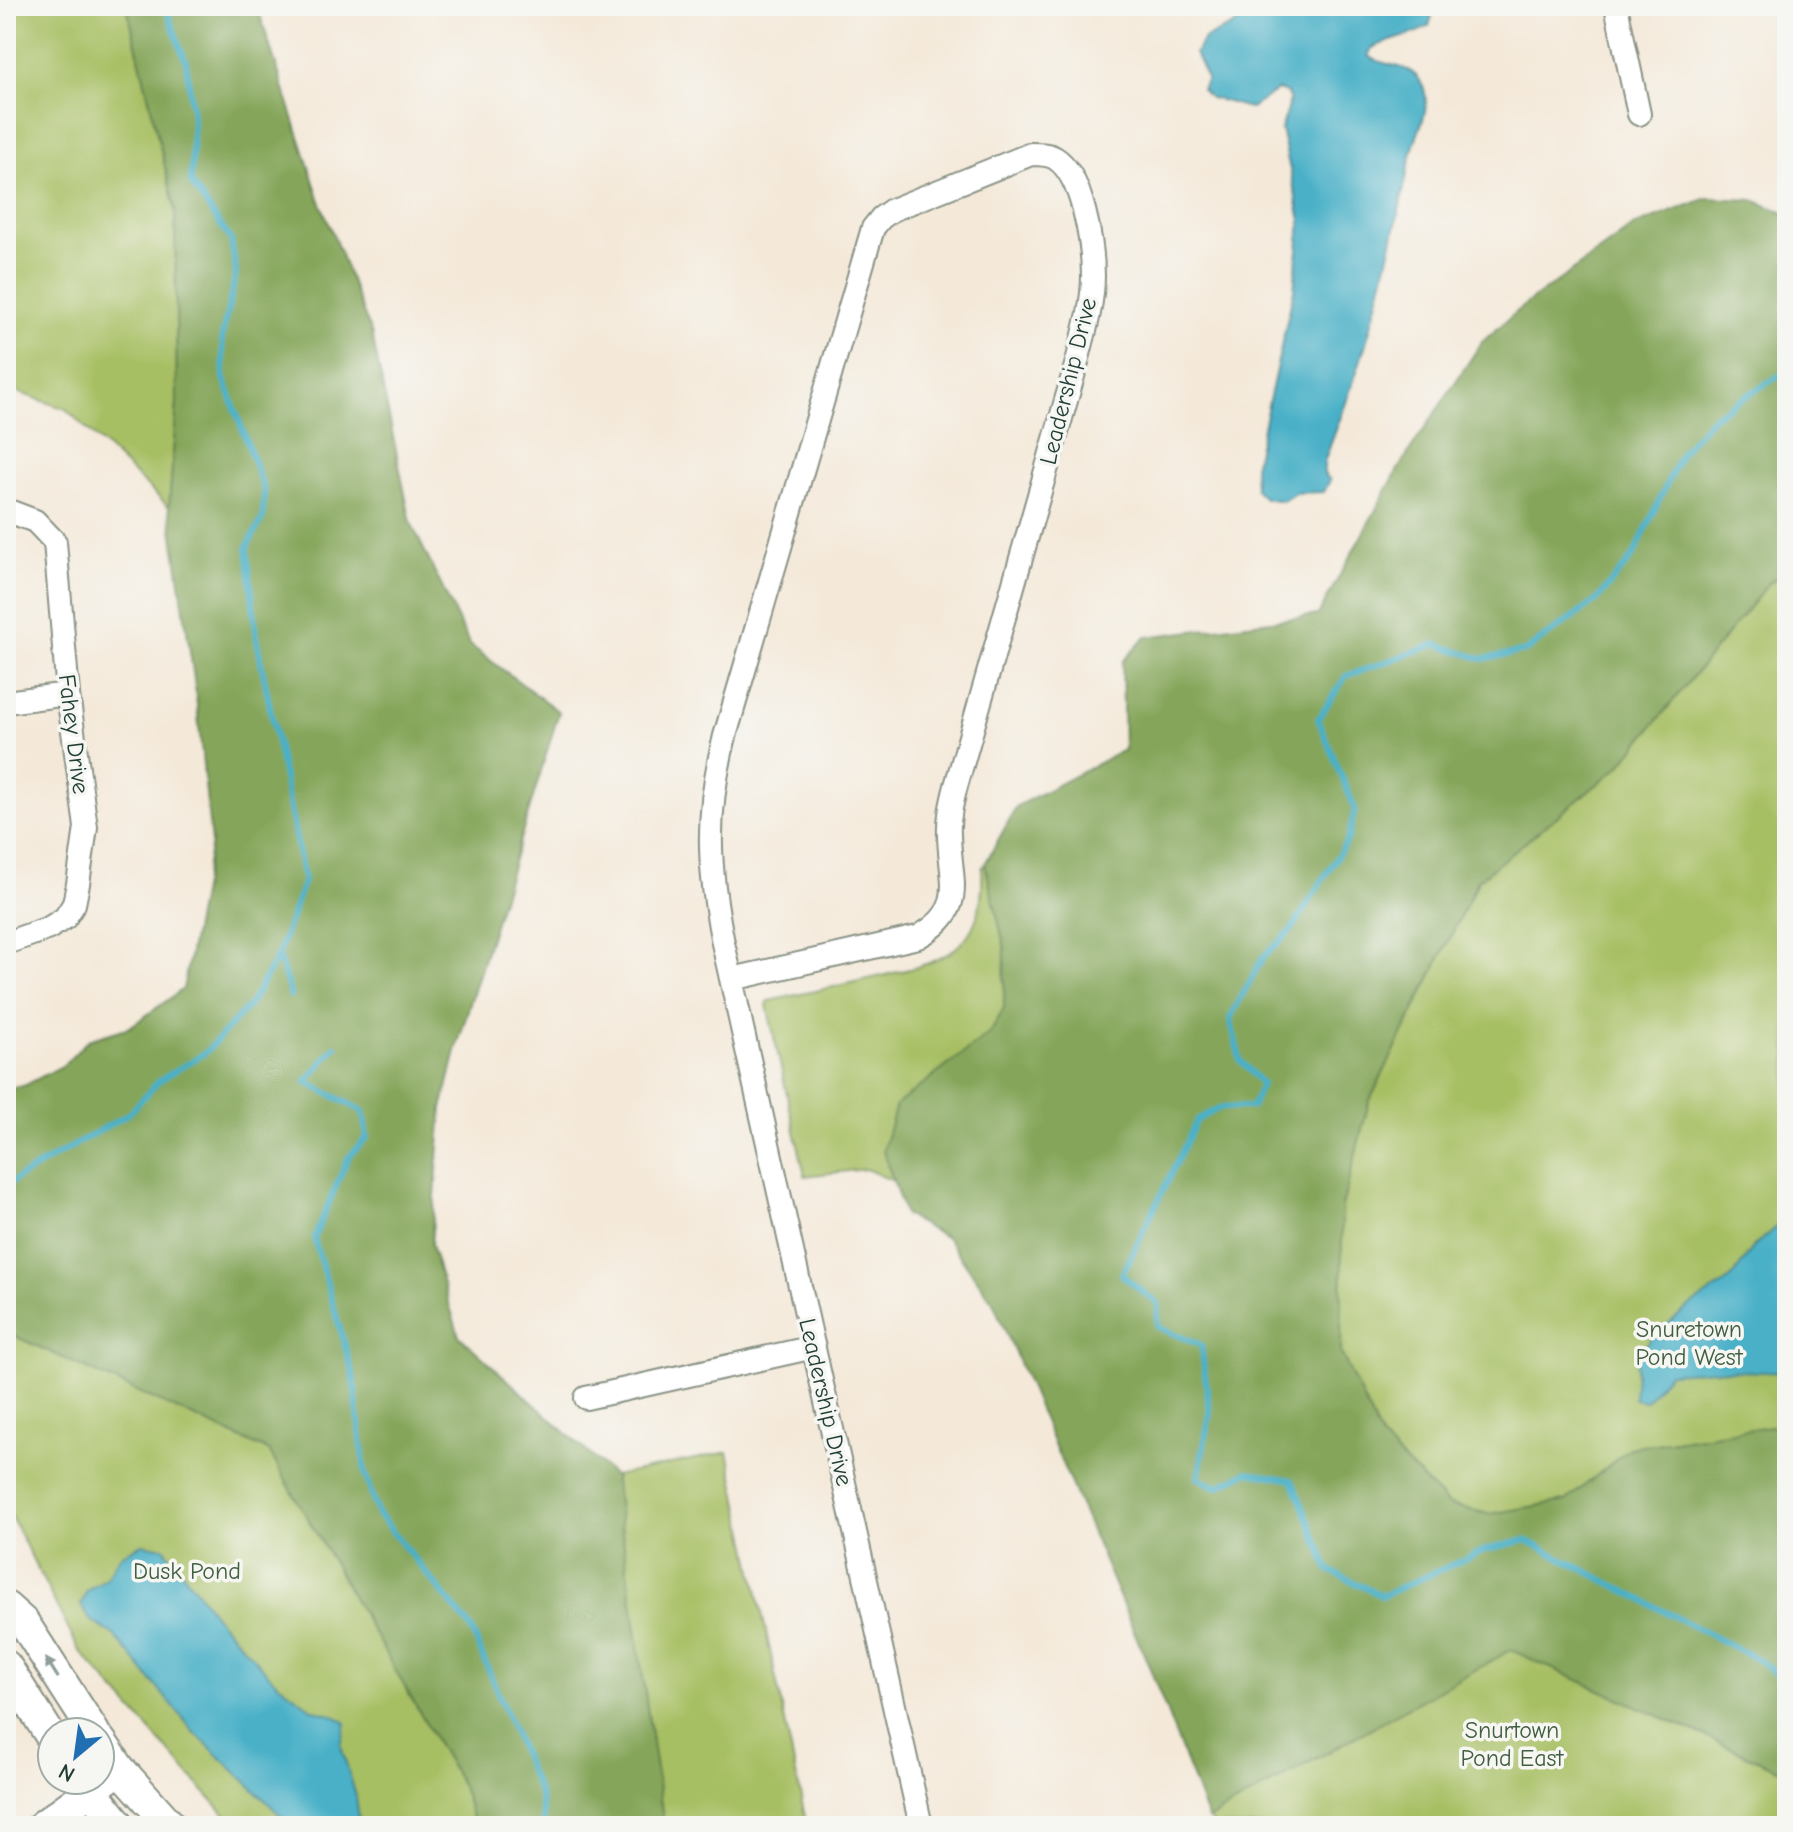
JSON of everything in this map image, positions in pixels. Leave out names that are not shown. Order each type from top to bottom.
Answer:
[{"type":"main road","points":[[6,1607],[24,1623],[84,1716]]},
{"type":"main road","points":[[6,1666],[38,1716]]},
{"type":"main road","points":[[116,1763],[171,1826]]},
{"type":"main road","points":[[116,1771],[120,1769]]},
{"type":"main road","points":[[42,1826],[76,1796]]},
{"type":"main road","points":[[95,1796],[120,1826]]},
{"type":"street","points":[[1616,6],[1639,114]]},
{"type":"street","name":"Leadership Drive","points":[[732,979],[918,937],[945,918],[953,903],[955,890],[949,820],[956,786],[1077,362],[1090,303],[1093,276],[1085,216],[1065,168],[1057,159],[1046,154],[1031,154],[892,210],[881,218],[867,239],[715,774],[710,823],[711,873],[732,979],[921,1826]]},
{"type":"street","name":"Fahey Drive","points":[[6,510],[35,521],[55,542],[68,694],[86,827],[76,894],[65,918],[49,928],[6,943]]},
{"type":"street","points":[[6,702],[68,694]]},
{"type":"street","points":[[586,1398],[814,1347]]},
{"type":"green space","points":[[6,6],[127,6],[175,209],[177,403],[169,507],[66,409],[6,388]]},
{"type":"green space","points":[[127,6],[257,6],[319,198],[372,335],[411,523],[470,645],[559,712],[458,1043],[442,1109],[431,1245],[459,1336],[614,1476],[664,1826],[475,1826],[462,1786],[269,1451],[6,1332],[6,1089],[26,1085],[64,1065],[88,1040],[130,1027],[183,989],[211,843],[195,686],[169,507],[177,403],[175,209]]},
{"type":"green space","points":[[1707,198],[1753,200],[1787,214],[1787,571],[1769,583],[1620,766],[1478,880],[1369,1102],[1342,1206],[1341,1353],[1382,1439],[1449,1505],[1489,1514],[1566,1501],[1630,1448],[1771,1426],[1787,1432],[1787,1773],[1511,1650],[1208,1819],[1149,1666],[993,1302],[947,1238],[905,1215],[883,1151],[896,1105],[991,1032],[1004,1008],[1005,949],[985,864],[1017,806],[1124,750],[1122,662],[1146,637],[1318,615],[1400,466],[1482,342],[1522,307],[1634,226]]},
{"type":"green space","name":"Snuretown Pond West","points":[[1787,571],[1787,1432],[1771,1426],[1631,1448],[1566,1501],[1489,1514],[1449,1505],[1382,1439],[1341,1354],[1342,1206],[1369,1102],[1479,879],[1620,766],[1769,582]]},
{"type":"green space","points":[[985,864],[1005,949],[1004,1008],[991,1032],[948,1066],[883,1151],[893,1181],[866,1169],[805,1176],[767,1005],[769,1001],[919,966],[955,949],[976,919]]},
{"type":"green space","name":"Dusk Pond","points":[[6,1332],[269,1451],[462,1786],[475,1826],[235,1826],[79,1650],[6,1507]]},
{"type":"green space","points":[[728,1452],[807,1826],[664,1826],[614,1476]]},
{"type":"green space","name":"Snurtown Pond East","points":[[1511,1650],[1787,1773],[1787,1826],[1215,1826],[1208,1819]]},
{"type":"water","points":[[1274,6],[1435,6],[1429,26],[1372,48],[1368,56],[1416,75],[1425,93],[1426,108],[1412,152],[1368,336],[1324,462],[1324,474],[1330,480],[1324,492],[1295,493],[1283,501],[1264,498],[1255,489],[1254,467],[1294,290],[1301,220],[1281,129],[1290,99],[1287,93],[1277,90],[1251,108],[1210,98],[1202,89],[1207,79],[1195,53],[1204,39]]},
{"type":"water","points":[[1787,1217],[1787,1373],[1716,1370],[1669,1373],[1646,1401],[1634,1399],[1637,1357],[1653,1336],[1732,1278],[1754,1246]]},
{"type":"water","points":[[142,1544],[164,1548],[220,1622],[276,1682],[314,1710],[346,1723],[341,1746],[356,1796],[360,1826],[292,1826],[194,1732],[114,1635],[90,1620],[81,1605],[87,1591],[105,1579],[122,1554]]},
{"type":"waterway","points":[[6,1185],[128,1114],[160,1080],[205,1053],[251,1003],[278,955],[304,880],[257,641],[247,547],[263,518],[264,490],[224,378],[222,336],[236,273],[231,240],[191,183],[193,116],[186,62],[165,6]]},
{"type":"waterway","points":[[1787,371],[1714,416],[1682,451],[1634,555],[1597,600],[1526,651],[1482,659],[1436,644],[1346,676],[1318,719],[1355,809],[1348,839],[1291,931],[1263,957],[1230,1018],[1240,1060],[1262,1084],[1252,1107],[1219,1108],[1197,1120],[1122,1275],[1158,1304],[1157,1327],[1201,1345],[1210,1413],[1198,1478],[1217,1487],[1248,1472],[1292,1480],[1329,1570],[1382,1596],[1485,1550],[1526,1540],[1759,1660],[1787,1684]]},
{"type":"waterway","points":[[278,955],[291,996]]},
{"type":"waterway","points":[[336,1046],[306,1082],[363,1111],[367,1137],[348,1158],[314,1238],[353,1374],[365,1473],[377,1513],[471,1628],[540,1796],[544,1826]]}]
